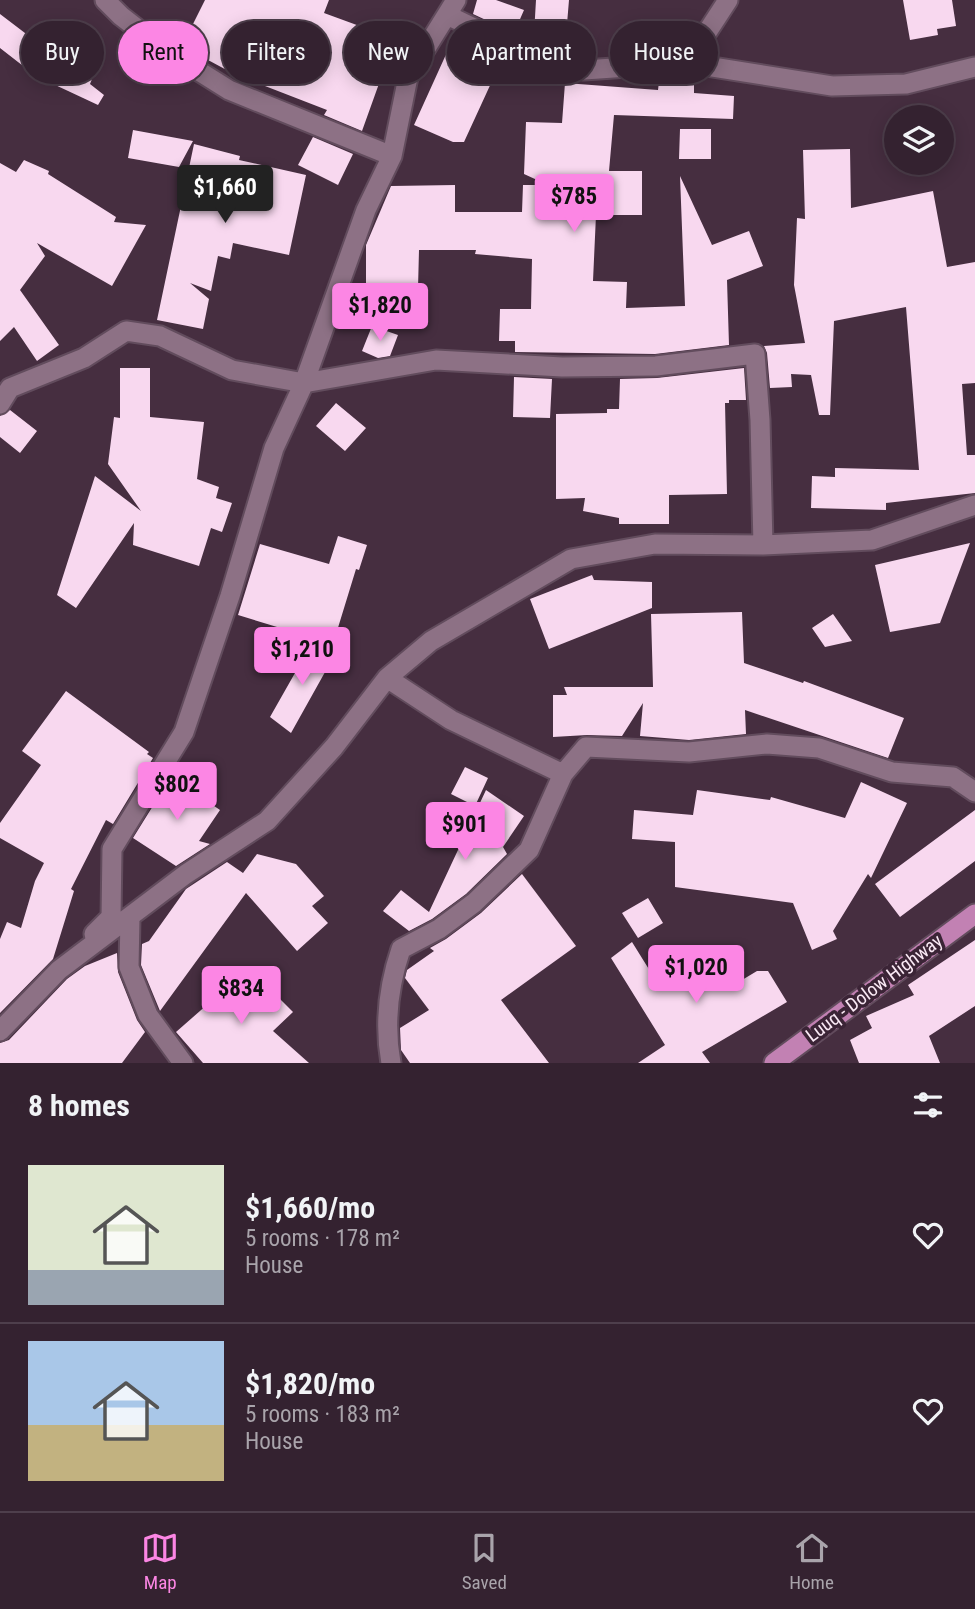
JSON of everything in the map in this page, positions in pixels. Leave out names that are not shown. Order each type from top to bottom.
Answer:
[{"type":"main road","name":"Luuq - Dolow Highway","points":[[774,1063],[975,914]]},
{"type":"street","points":[[105,0],[162,48],[229,90],[392,156]]},
{"type":"street","points":[[714,21],[728,0]]},
{"type":"street","points":[[0,1031],[111,917],[112,849],[184,732],[230,596],[274,448],[304,383],[366,210],[392,156],[408,77],[452,8],[505,43],[584,70],[610,68]]},
{"type":"street","points":[[718,68],[832,86],[906,84],[975,68]]},
{"type":"street","points":[[0,404],[10,388],[84,358],[126,331],[160,336],[232,370],[304,383],[436,360],[562,367],[656,366],[755,354],[760,420],[762,545]]},
{"type":"street","points":[[59,970],[186,874],[267,821],[334,747],[387,678],[431,641],[571,559],[655,544],[762,545],[872,540],[975,505]]},
{"type":"street","points":[[387,678],[451,720],[563,774]]},
{"type":"street","points":[[391,1063],[387,1039],[388,1007],[391,976],[401,949],[439,929],[474,903],[529,850],[563,774],[586,747],[689,752],[766,744],[819,748],[892,772],[953,777],[975,792]]},
{"type":"street","points":[[130,918],[130,967],[148,1015],[183,1063]]},
{"type":"building","points":[[205,0],[329,0],[324,13],[346,21],[344,84],[379,84],[362,131],[324,115],[327,110],[260,84],[330,84],[330,21],[222,21],[222,68],[208,60],[208,21],[194,21]]},
{"type":"building","points":[[477,0],[496,0],[524,10],[519,21],[488,21],[473,14]]},
{"type":"building","points":[[536,0],[569,0],[567,21],[535,21]]},
{"type":"building","points":[[903,0],[952,0],[956,26],[937,29],[938,35],[910,40]]},
{"type":"building","points":[[0,14],[21,30],[21,64],[0,48]]},
{"type":"building","points":[[447,52],[447,84],[491,84],[464,142],[453,142],[414,125]]},
{"type":"building","points":[[53,84],[90,84],[104,95],[98,105]]},
{"type":"building","points":[[565,84],[658,90],[659,84],[694,84],[694,93],[734,96],[733,119],[614,115],[609,171],[642,171],[642,215],[596,215],[593,281],[627,282],[626,308],[685,306],[680,176],[712,245],[749,231],[763,266],[727,280],[729,345],[655,354],[515,352],[515,341],[499,341],[500,309],[531,309],[532,259],[475,254],[476,250],[419,250],[418,289],[366,288],[366,245],[391,186],[455,185],[455,212],[522,212],[523,185],[548,185],[524,174],[526,122],[562,123]]},
{"type":"building","points":[[680,129],[711,129],[711,159],[679,159]]},
{"type":"building","points":[[133,130],[193,141],[179,167],[128,158]]},
{"type":"building","points":[[313,137],[353,154],[338,185],[298,165]]},
{"type":"building","points":[[194,144],[240,156],[239,160],[306,175],[289,255],[233,243],[230,259],[218,256],[211,291],[190,283],[209,299],[203,329],[157,320]]},
{"type":"building","points":[[850,149],[851,208],[933,191],[947,267],[975,262],[975,383],[962,384],[967,455],[975,455],[975,493],[886,503],[886,510],[811,508],[812,476],[835,477],[835,468],[919,470],[906,307],[834,321],[830,415],[819,415],[811,375],[791,374],[792,387],[770,388],[764,346],[805,343],[794,285],[797,218],[805,219],[803,150]]},
{"type":"building","points":[[24,160],[49,171],[48,174],[116,217],[114,222],[146,225],[112,286],[37,243],[45,256],[20,290],[59,345],[37,361],[14,327],[0,341],[0,163],[16,172]]},
{"type":"building","points":[[372,326],[398,335],[390,356],[378,358],[362,351]]},
{"type":"building","points":[[120,368],[150,368],[150,417],[204,422],[197,479],[219,487],[216,498],[232,503],[222,532],[211,528],[199,566],[133,545],[134,523],[76,608],[57,595],[95,476],[141,511],[108,464],[114,417],[120,418]]},
{"type":"building","points":[[744,368],[746,400],[729,400],[729,403],[725,403],[727,494],[669,495],[669,524],[619,524],[619,518],[583,511],[585,498],[556,499],[556,414],[607,413],[607,409],[619,409],[620,379],[657,378]]},
{"type":"building","points":[[514,377],[552,379],[550,418],[513,417]]},
{"type":"building","points":[[336,403],[366,428],[345,451],[316,426]]},
{"type":"building","points":[[10,410],[37,431],[20,453],[0,437],[0,416]]},
{"type":"building","points":[[338,536],[367,545],[359,570],[356,569],[333,644],[238,615],[260,544],[329,564]]},
{"type":"building","points":[[970,543],[940,623],[890,632],[875,565]]},
{"type":"building","points":[[592,575],[594,580],[652,582],[652,608],[549,649],[530,599]]},
{"type":"building","points":[[742,612],[744,663],[803,683],[804,681],[904,718],[888,758],[745,710],[746,734],[689,740],[640,736],[643,703],[622,736],[553,737],[553,695],[567,695],[564,687],[653,687],[651,614]]},
{"type":"building","points":[[833,614],[852,641],[825,647],[812,628]]},
{"type":"building","points":[[312,643],[334,656],[291,733],[270,717]]},
{"type":"building","points":[[66,691],[149,752],[147,754],[153,758],[113,824],[106,820],[71,889],[74,891],[53,959],[0,1013],[0,939],[7,922],[21,928],[35,881],[44,863],[0,838],[0,823],[41,765],[22,751]]},
{"type":"building","points":[[465,767],[488,778],[475,806],[451,794]]},
{"type":"building","points":[[174,772],[196,786],[192,791],[220,810],[199,841],[210,844],[176,866],[133,838]]},
{"type":"building","points":[[861,782],[907,803],[871,878],[868,874],[833,931],[837,939],[812,950],[793,903],[675,887],[675,842],[632,839],[634,810],[693,815],[697,790],[770,800],[771,797],[845,818]]},
{"type":"building","points":[[486,790],[524,816],[503,847],[507,854],[466,894],[432,919],[409,931],[383,911],[401,890],[429,912]]},
{"type":"building","points":[[975,810],[975,861],[900,917],[875,884]]},
{"type":"building","points":[[257,854],[296,864],[324,896],[312,906],[328,923],[297,951],[246,893],[160,1011],[141,965],[142,944],[149,941],[186,889],[227,862],[243,873]]},
{"type":"building","points":[[522,874],[576,946],[501,1000],[549,1063],[410,1063],[401,1050],[400,1028],[429,1010],[405,978],[407,970],[434,951],[430,948],[481,913]]},
{"type":"building","points":[[648,898],[663,923],[638,938],[622,913]]},
{"type":"building","points":[[975,940],[975,1006],[929,1036],[940,1063],[859,1063],[850,1040],[872,1028],[866,1016],[914,995],[908,985]]},
{"type":"building","points":[[632,942],[660,987],[711,954],[732,986],[757,971],[768,971],[787,1002],[702,1052],[710,1063],[638,1063],[665,1045],[611,958]]},
{"type":"building","points":[[117,953],[118,972],[137,1020],[145,1032],[122,1063],[0,1063],[0,1043],[9,1040],[67,979],[85,966]]},
{"type":"building","points":[[249,968],[293,1012],[273,1031],[309,1063],[203,1063],[176,1032]]}]
